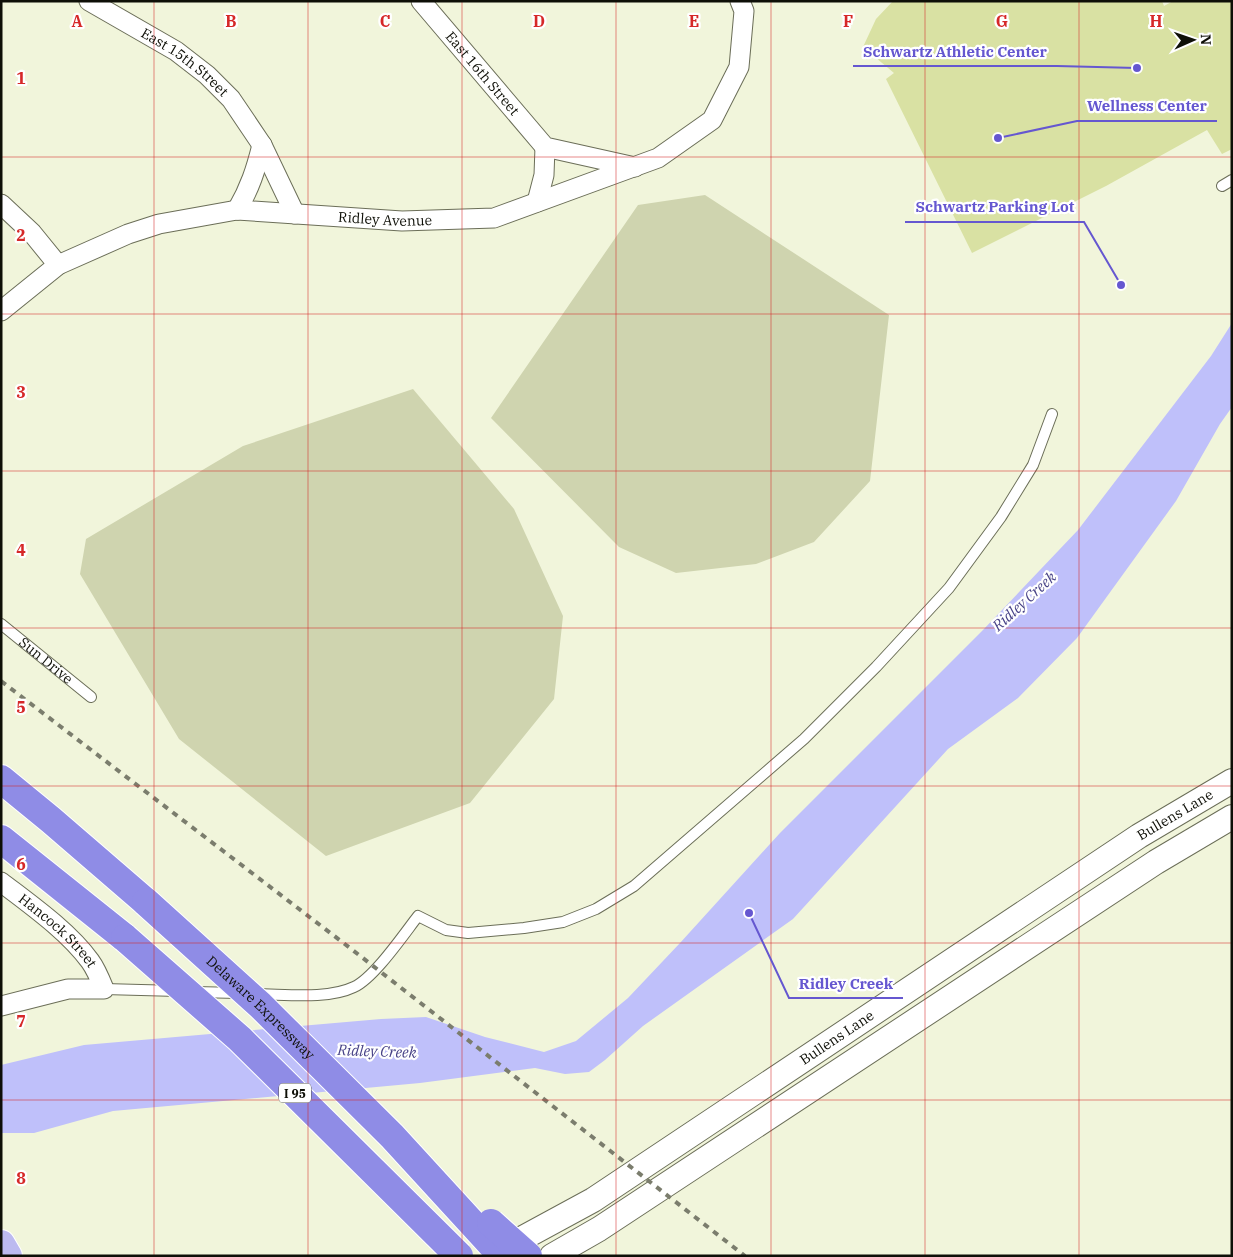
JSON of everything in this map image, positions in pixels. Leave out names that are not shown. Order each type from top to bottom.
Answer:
[{"type":"highway","name":"Delaware Expressway","points":[[1,779],[146,902],[260,1005],[392,1136],[502,1256]]},
{"type":"highway","name":"I 95","points":[[1,839],[125,938],[240,1039],[459,1256]]},
{"type":"highway","points":[[392,1136],[528,1256]]},
{"type":"main road","points":[[1,1244],[8,1256]]},
{"type":"street","name":"East 15th Street","points":[[89,1],[176,51],[207,75],[231,100],[262,144],[295,214]]},
{"type":"street","name":"East 16th Street","points":[[420,1],[544,147]]},
{"type":"street","name":"Ridley Avenue","points":[[1,311],[58,266],[128,234],[159,224],[237,210],[402,221],[494,218],[658,158],[712,120],[738,67],[744,11],[740,1]]},
{"type":"street","points":[[237,210],[249,191],[262,144]]},
{"type":"street","points":[[537,202],[544,175],[544,147],[635,166]]},
{"type":"street","points":[[1,204],[32,232],[58,266]]},
{"type":"street","name":"Bullens Lane","points":[[490,1256],[593,1200],[1139,836],[1232,781]]},
{"type":"street","name":"Bullens Lane","points":[[552,1256],[615,1218],[1156,862],[1232,817]]},
{"type":"street","name":"Hancock Street","points":[[1,882],[59,929],[83,953],[94,967],[104,989]]},
{"type":"street","points":[[1,1006],[68,989],[104,989]]},
{"type":"lane","points":[[1222,186],[1232,180]]},
{"type":"lane","points":[[104,989],[297,995],[340,992],[354,988],[372,974],[418,916],[446,930],[468,933],[495,932],[563,922],[596,909],[634,886],[804,739],[876,667],[949,588],[1006,510],[1033,465],[1052,414]]},
{"type":"lane","name":"Sun Drive","points":[[1,624],[91,697]]},
{"type":"green space","points":[[705,195],[889,315],[870,481],[814,542],[756,564],[676,573],[619,547],[491,418],[638,205]]},
{"type":"green space","points":[[413,389],[514,509],[563,616],[554,699],[470,803],[326,856],[179,739],[80,574],[86,539],[243,446]]},
{"type":"water","points":[[1232,323],[1232,407],[1220,424],[1176,501],[1077,638],[1018,698],[948,749],[793,919],[643,1026],[589,1072],[565,1074],[535,1068],[420,1083],[113,1111],[34,1133],[1,1133],[1,1065],[84,1045],[381,1019],[426,1017],[485,1037],[544,1052],[576,1041],[628,998],[780,833],[982,631],[1078,530],[1211,356]]},
{"type":"building","points":[[893,1],[1162,1],[1164,6],[1173,1],[1232,1],[1232,149],[1222,154],[1207,130],[1106,186],[972,253],[886,79],[894,73],[863,47],[876,19]]},
{"type":"railway","points":[[1,681],[350,948],[745,1256]]},
{"type":"place","name":"Schwartz Athletic Center","points":[[1137,68]]},
{"type":"place","name":"Wellness Center","points":[[998,138]]},
{"type":"place","name":"Schwartz Parking Lot","points":[[1121,285]]},
{"type":"place","name":"Ridley Creek","points":[[749,913]]}]
